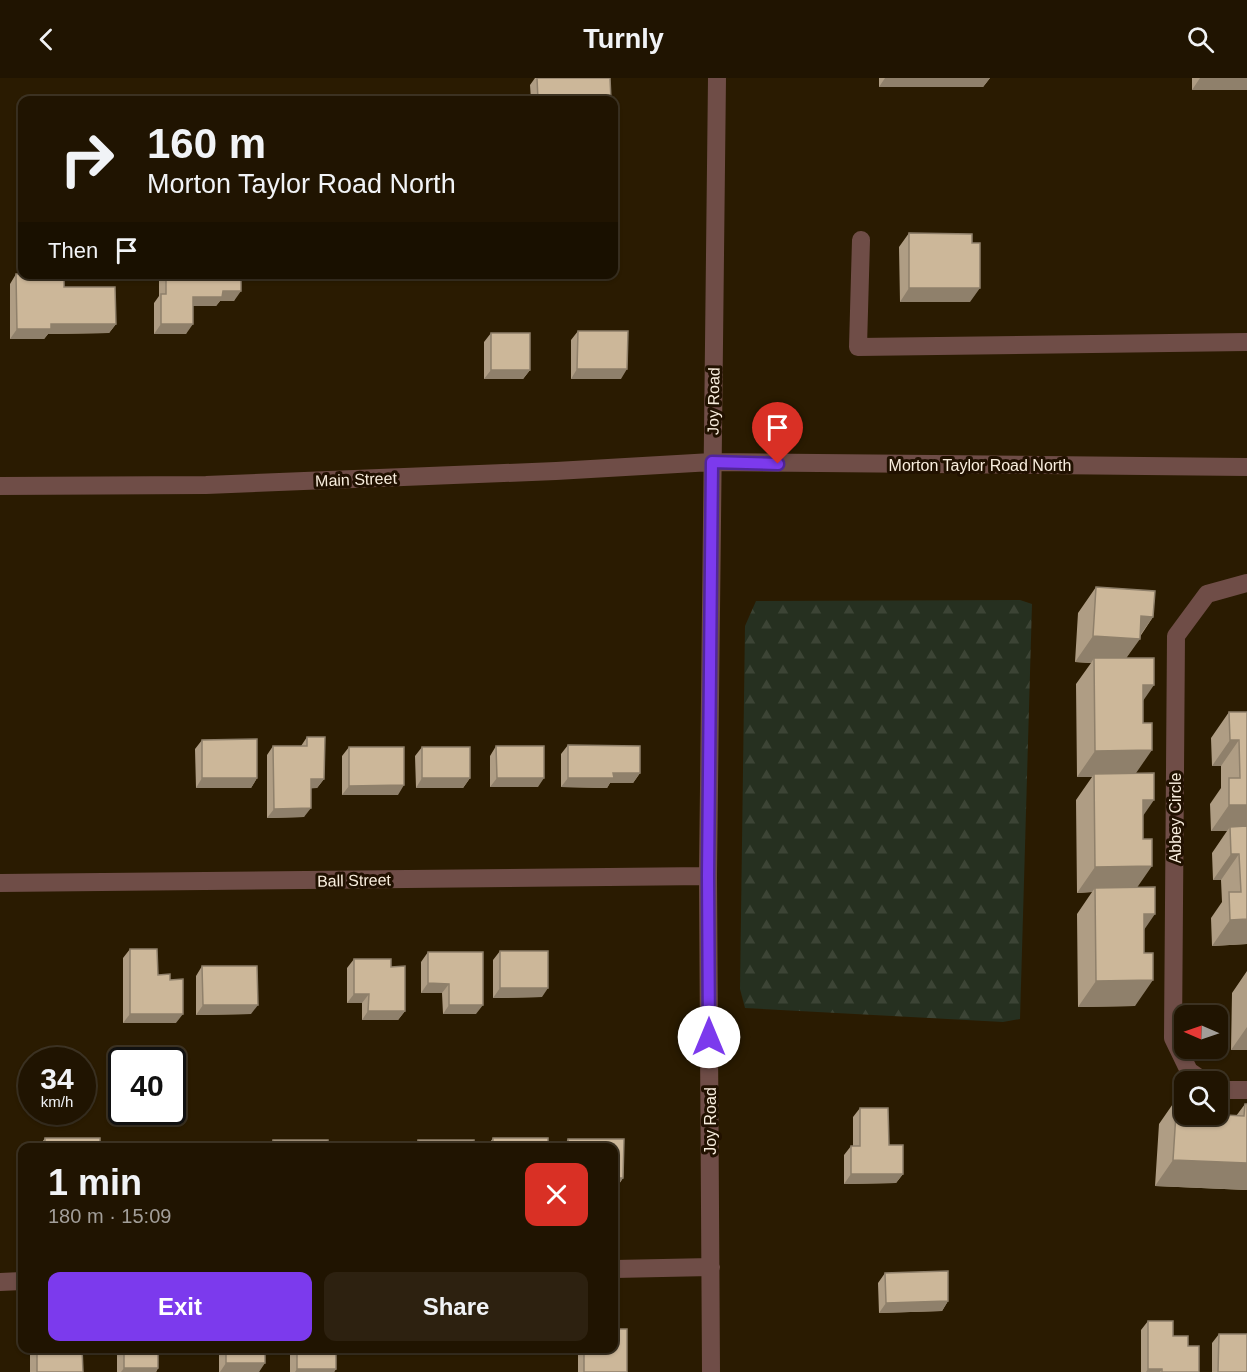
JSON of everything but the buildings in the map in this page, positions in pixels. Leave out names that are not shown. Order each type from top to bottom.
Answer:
[{"type":"street","name":"Joy Road","points":[[711,1372],[708,876],[717,78]]},
{"type":"street","points":[[861,240],[858,348],[1247,342]]},
{"type":"street","name":"Morton Taylor Road North","points":[[712,462],[1247,466]]},
{"type":"street","name":"Main Street","points":[[0,486],[206,485],[556,471],[712,462]]},
{"type":"street","name":"Abbey Circle","points":[[1189,1071],[1173,1038],[1176,636],[1207,594],[1247,583]]},
{"type":"street","name":"Ball Street","points":[[0,883],[708,876]]},
{"type":"street","points":[[1228,1090],[1247,1090]]},
{"type":"street","points":[[618,1269],[711,1267]]},
{"type":"street","points":[[0,1282],[18,1281]]},
{"type":"green space","points":[[1020,600],[1032,604],[1020,1019],[1003,1022],[745,1008],[740,989],[745,626],[756,601]]},
{"type":"route","points":[[709,1037],[708,876],[712,462],[778,464]]}]
